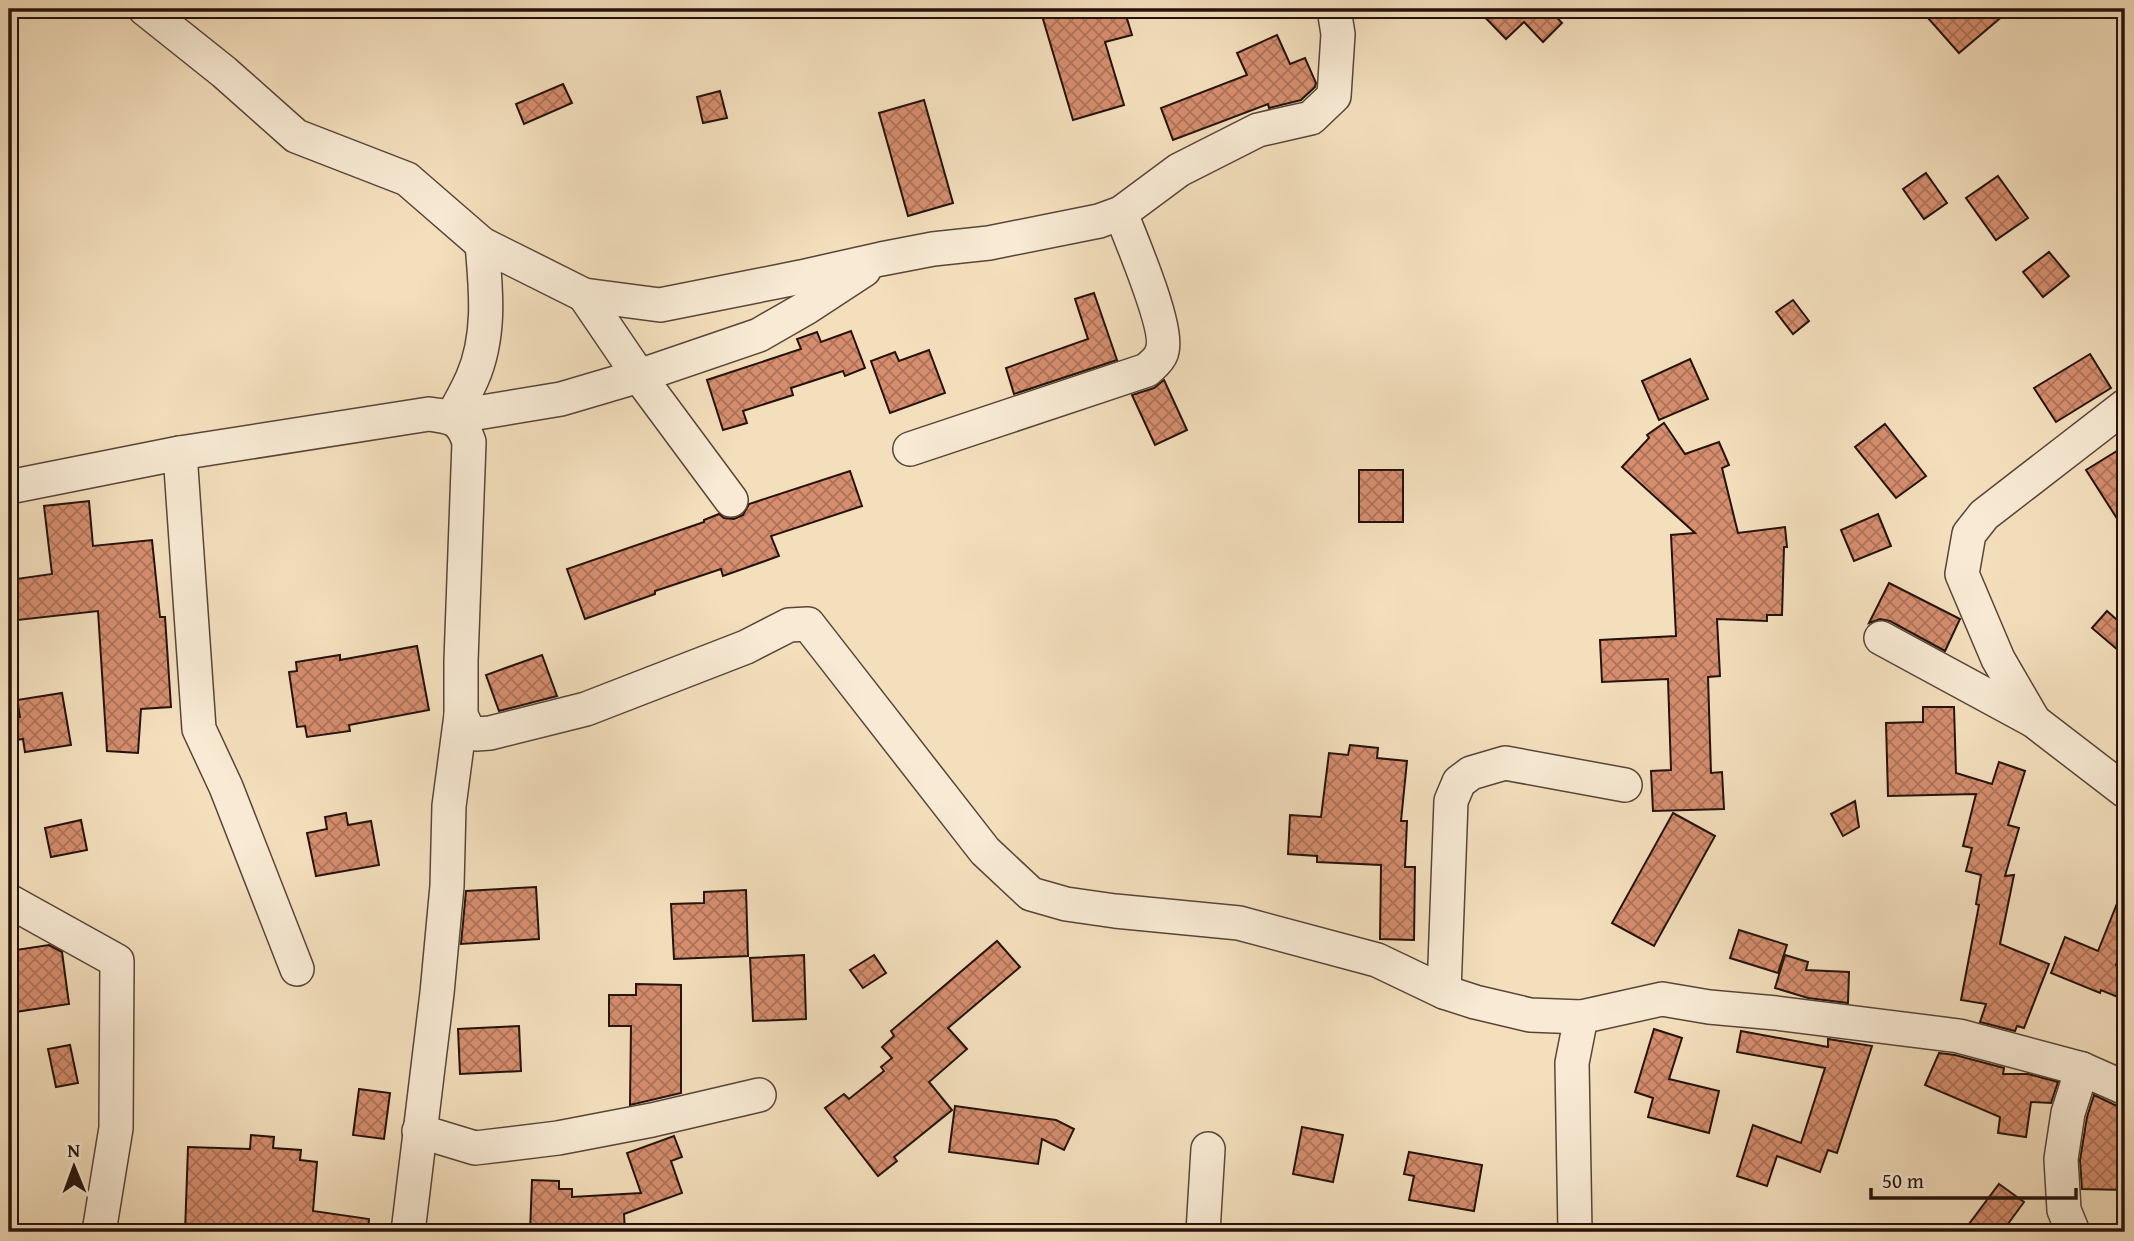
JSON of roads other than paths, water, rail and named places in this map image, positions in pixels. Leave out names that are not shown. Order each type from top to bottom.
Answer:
[{"type":"street","points":[[145,9],[224,72],[296,135],[407,179],[482,244],[583,295],[660,305],[933,249],[1039,235],[1121,213],[1179,170],[1258,130],[1311,118],[1334,96],[1338,34],[1334,9]]},
{"type":"street","points":[[910,449],[1147,370],[1161,354],[1163,341],[1158,313],[1121,213]]},
{"type":"street","points":[[452,417],[473,377],[484,337],[487,299],[482,244]]},
{"type":"street","points":[[9,487],[180,453],[429,414],[452,417],[561,399],[639,376],[759,335],[881,259]]},
{"type":"street","points":[[583,295],[731,500]]},
{"type":"street","points":[[2034,721],[1998,659],[1962,574],[1969,534],[1984,515],[2125,405]]},
{"type":"street","points":[[408,1232],[437,993],[447,886],[449,806],[461,715],[469,442],[464,428],[452,417]]},
{"type":"street","points":[[180,453],[200,729],[226,787],[297,969]]},
{"type":"street","points":[[461,715],[467,727],[476,734],[490,733],[586,709],[746,647],[789,625],[808,624],[985,851],[1031,894],[1066,904],[1115,911],[1239,923],[1377,960],[1444,992],[1530,1015],[1581,1017],[1662,999],[1709,1007],[1959,1036],[2082,1069],[2125,1088]]},
{"type":"street","points":[[1881,638],[2034,721],[2125,791]]},
{"type":"street","points":[[1444,992],[1451,801],[1459,782],[1471,773],[1505,762],[1625,785]]},
{"type":"street","points":[[9,901],[117,961],[116,1128],[99,1232]]},
{"type":"street","points":[[1575,1232],[1572,1063],[1581,1017]]},
{"type":"street","points":[[2073,1232],[2063,1210],[2061,1159],[2068,1114],[2082,1069]]},
{"type":"street","points":[[419,1131],[475,1148],[558,1139],[759,1095]]},
{"type":"street","points":[[1203,1232],[1208,1149]]}]
